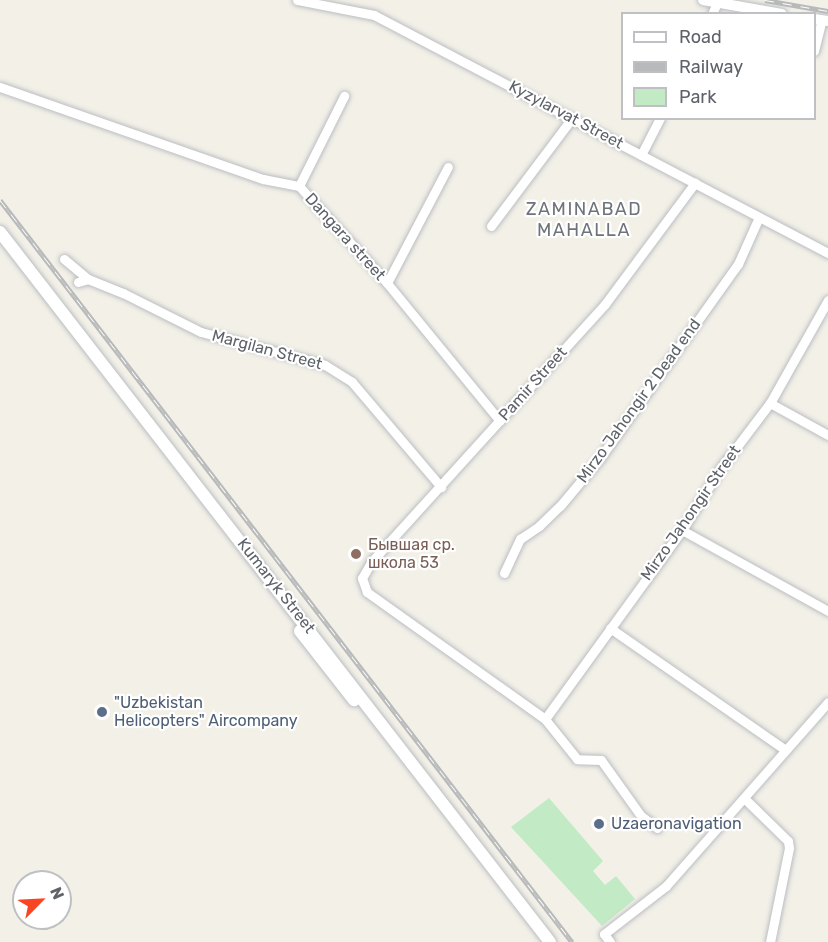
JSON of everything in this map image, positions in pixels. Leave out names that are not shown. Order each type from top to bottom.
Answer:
[{"type":"main road","name":"Kumaryk Street","points":[[0,232],[550,942]]},
{"type":"main road","name":"Kumaryk Street","points":[[0,243],[542,942]]},
{"type":"street","name":"Kyzylarvat Street","points":[[297,0],[374,15],[828,253]]},
{"type":"street","points":[[703,0],[770,12]]},
{"type":"street","points":[[713,12],[717,3]]},
{"type":"street","points":[[816,42],[821,20]]},
{"type":"street","name":"Dangara street","points":[[0,87],[263,179],[299,186],[387,283],[500,421]]},
{"type":"street","points":[[299,186],[344,96]]},
{"type":"street","points":[[490,226],[572,118]]},
{"type":"street","points":[[641,155],[659,120]]},
{"type":"street","points":[[387,283],[448,167]]},
{"type":"street","name":"Pamir Street","points":[[545,720],[367,592],[362,578],[372,561],[605,304],[695,183]]},
{"type":"street","name":"Mirzo Jahongir 2 Dead end","points":[[504,573],[520,539],[539,526],[560,506],[600,458],[738,264],[759,217]]},
{"type":"street","name":"Margilan Street","points":[[64,259],[88,279],[123,292],[201,332],[325,365],[352,382],[441,487]]},
{"type":"street","points":[[78,282],[88,279]]},
{"type":"street","name":"Mirzo Jahongir Street","points":[[545,720],[682,530],[720,470],[770,403],[828,300]]},
{"type":"street","points":[[770,403],[828,435]]},
{"type":"street","points":[[682,530],[828,611]]},
{"type":"street","points":[[610,628],[784,749]]},
{"type":"street","points":[[607,938],[666,886],[744,799],[784,749],[828,702]]},
{"type":"street","points":[[545,720],[577,759],[601,760],[641,816],[657,828]]},
{"type":"street","points":[[744,799],[788,841],[789,848],[770,942]]},
{"type":"green space","points":[[549,798],[603,861],[593,871],[605,885],[616,876],[635,899],[602,926],[511,827]]},
{"type":"railway","points":[[765,0],[828,11]]},
{"type":"railway","points":[[0,200],[572,942]]},
{"type":"place","name":"Бывшая ср. школа 53","points":[[356,554]]},
{"type":"place","name":"\"Uzbekistan Helicopters\" Aircompany","points":[[102,712]]},
{"type":"place","name":"Uzaeronavigation","points":[[599,824]]},
{"type":"district","name":"ZAMINABAD MAHALLA","points":[[584,220]]}]
